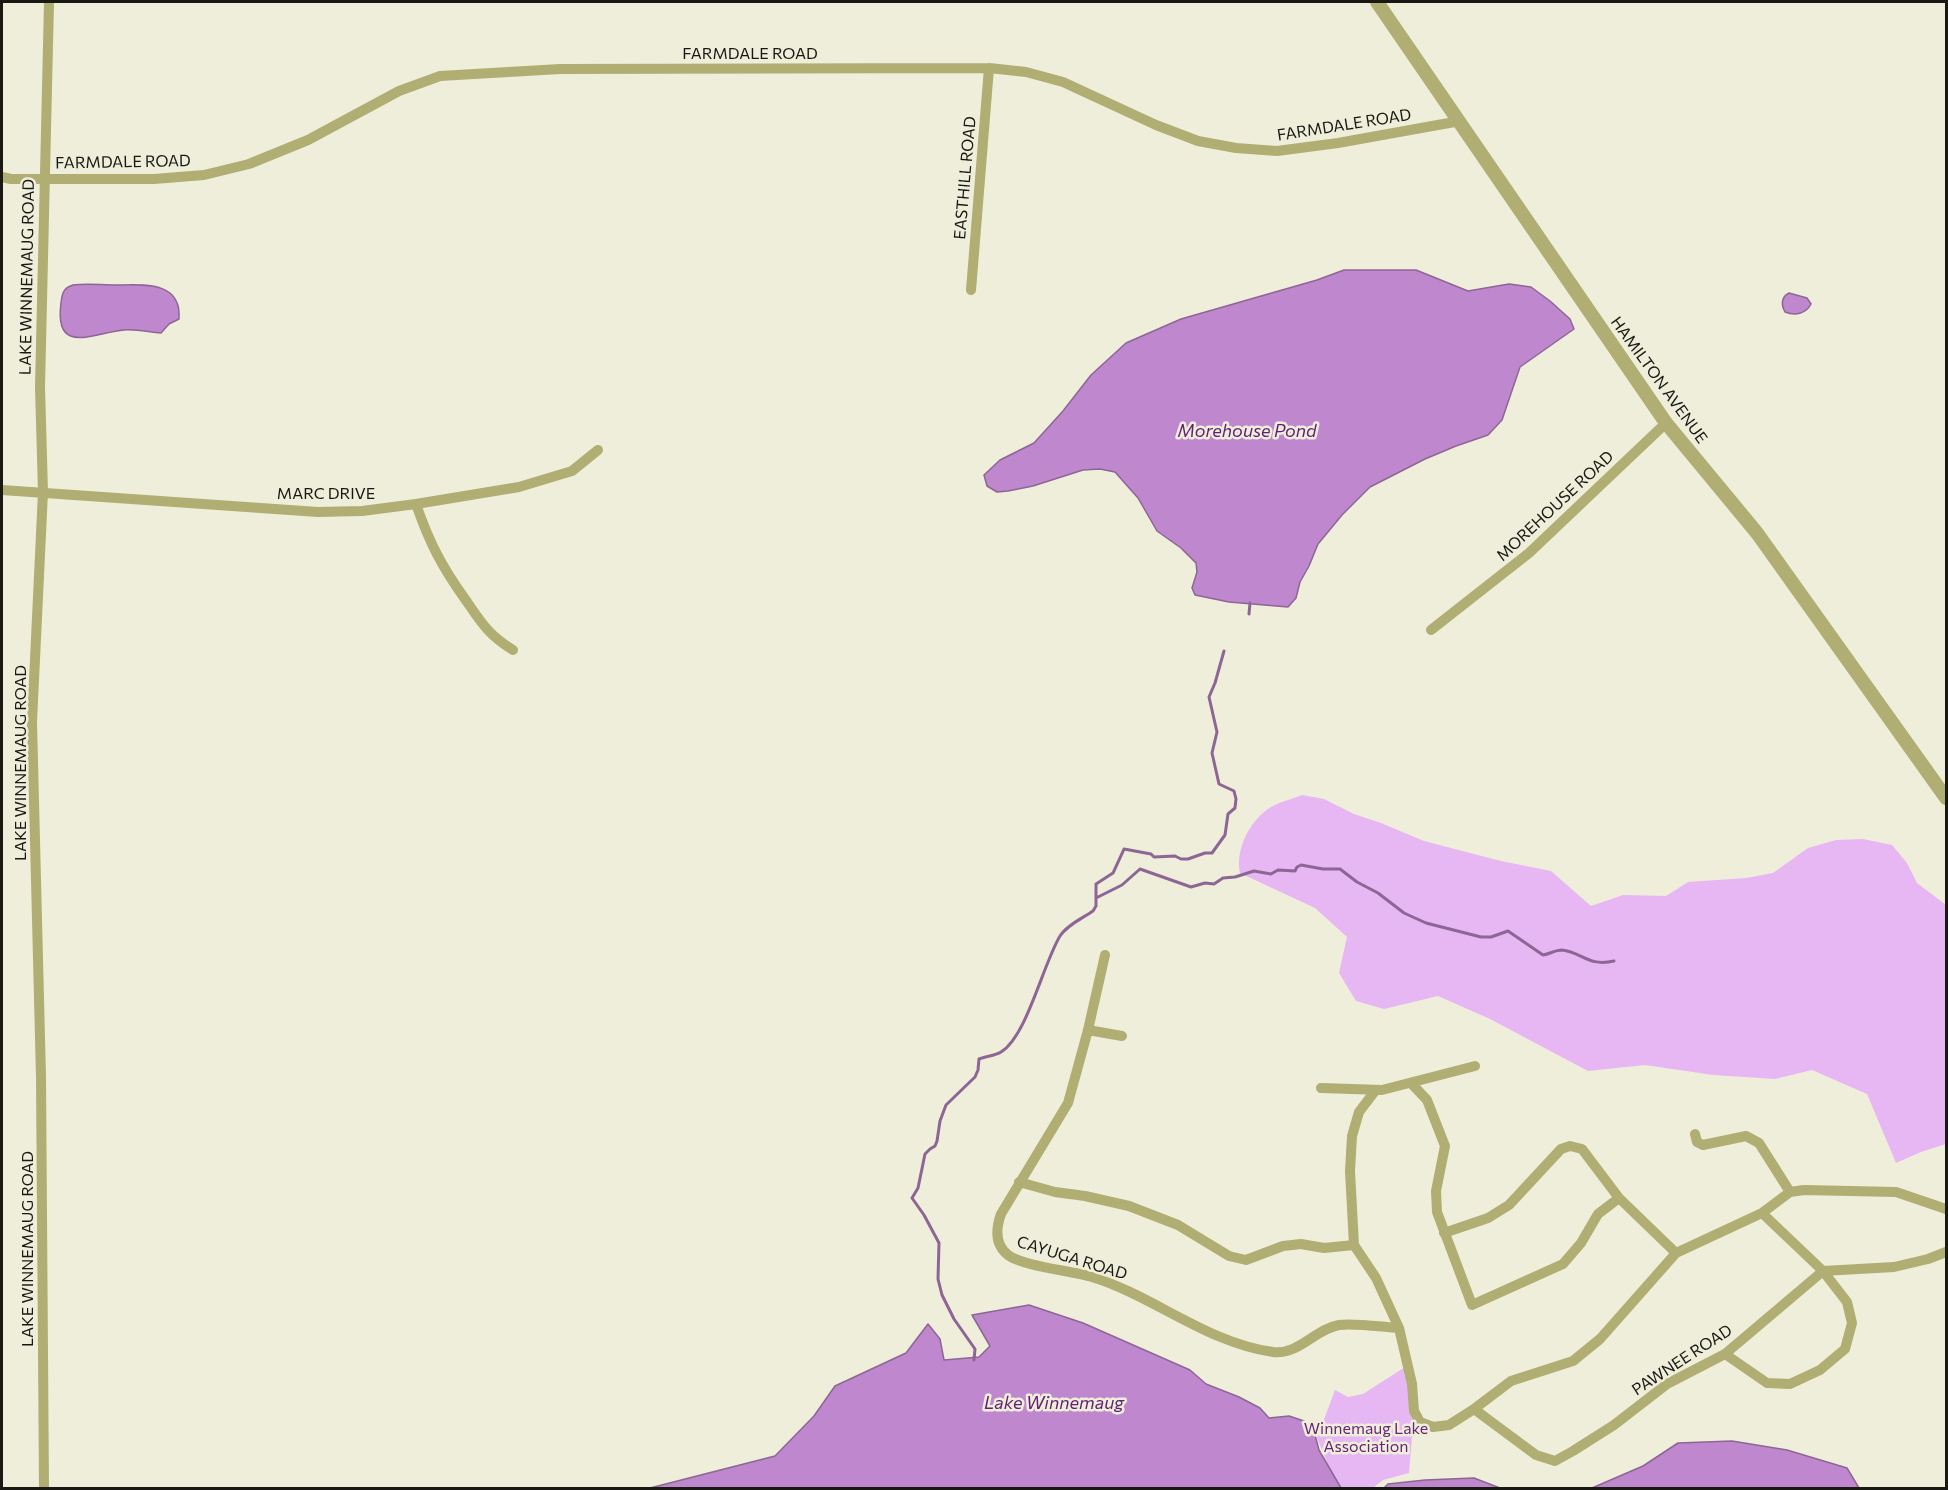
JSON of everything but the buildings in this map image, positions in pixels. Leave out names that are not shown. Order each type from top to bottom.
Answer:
[{"type":"street","name":"LAKE WINNEMAUG ROAD","points":[[44,1488],[41,1077],[32,722],[43,492],[40,387],[49,2]]},
{"type":"street","name":"HAMILTON AVENUE","points":[[1377,2],[1666,423],[1757,533],[1947,798]]},
{"type":"street","name":"FARMDALE ROAD","points":[[2,177],[154,179],[204,175],[249,164],[309,140],[399,91],[440,76],[559,69],[989,68],[1026,72],[1063,82],[1198,141],[1236,148],[1277,151],[1338,143],[1460,121]]},
{"type":"street","name":"EASTHILL ROAD","points":[[971,290],[989,68]]},
{"type":"street","name":"MOREHOUSE ROAD","points":[[1431,630],[1529,554],[1666,423]]},
{"type":"street","name":"MARC DRIVE","points":[[2,490],[318,512],[362,512],[519,487],[572,471],[598,450]]},
{"type":"street","points":[[416,504],[426,534],[444,570],[489,633],[513,650]]},
{"type":"street","name":"CAYUGA ROAD","points":[[1105,955],[1068,1103],[1001,1214],[996,1228],[1000,1246],[1009,1256],[1101,1280],[1127,1290],[1229,1340],[1274,1352],[1291,1351],[1323,1330],[1340,1325],[1399,1328]]},
{"type":"street","points":[[1088,1030],[1122,1036]]},
{"type":"street","points":[[1321,1088],[1375,1091],[1474,1066]]},
{"type":"street","points":[[1411,1083],[1427,1100],[1445,1146],[1436,1191],[1437,1212],[1472,1305],[1563,1264],[1581,1243],[1599,1214],[1619,1198]]},
{"type":"street","points":[[1375,1091],[1359,1112],[1352,1136],[1350,1171],[1354,1245],[1376,1278],[1399,1328],[1412,1384],[1413,1411],[1420,1422],[1433,1427],[1449,1425],[1511,1381],[1573,1361],[1600,1339],[1676,1254],[1762,1213],[1790,1192],[1804,1190],[1896,1192],[1947,1209]]},
{"type":"street","points":[[1695,1134],[1697,1142],[1702,1145],[1746,1136],[1759,1143],[1790,1192]]},
{"type":"street","points":[[1444,1233],[1488,1218],[1509,1205],[1561,1149],[1570,1146],[1582,1149],[1619,1198],[1676,1254]]},
{"type":"street","points":[[1019,1182],[1055,1192],[1129,1206],[1178,1225],[1229,1256],[1246,1260],[1284,1246],[1301,1244],[1324,1248],[1354,1245]]},
{"type":"street","points":[[1725,1354],[1767,1383],[1790,1384],[1820,1370],[1845,1348],[1852,1323],[1846,1302],[1823,1271],[1762,1213]]},
{"type":"street","points":[[1823,1271],[1894,1268],[1947,1252]]},
{"type":"street","name":"PAWNEE ROAD","points":[[1474,1409],[1536,1455],[1555,1461],[1614,1425],[1667,1384],[1725,1354],[1823,1271]]},
{"type":"green space","points":[[1302,795],[1324,799],[1354,814],[1424,841],[1551,871],[1591,906],[1623,895],[1666,896],[1688,882],[1746,878],[1773,873],[1808,848],[1836,840],[1863,839],[1892,845],[1907,863],[1917,883],[1946,905],[1946,1144],[1896,1163],[1867,1094],[1812,1070],[1775,1079],[1713,1075],[1645,1065],[1588,1071],[1490,1019],[1438,996],[1384,1009],[1356,1001],[1339,973],[1347,937],[1315,908],[1240,873],[1242,845],[1257,819],[1271,807]]},
{"type":"green space","name":"Winnemaug Lake Association","points":[[1405,1367],[1416,1389],[1409,1473],[1383,1480],[1373,1488],[1338,1488],[1317,1438],[1335,1390],[1348,1397],[1363,1394]]},
{"type":"water","name":"Morehouse Pond","points":[[1344,270],[1416,270],[1468,291],[1509,284],[1531,287],[1570,319],[1574,329],[1520,367],[1502,420],[1488,435],[1425,459],[1370,487],[1342,515],[1318,544],[1300,582],[1296,598],[1288,607],[1229,602],[1195,595],[1192,588],[1197,572],[1196,563],[1181,548],[1157,531],[1138,498],[1115,472],[1100,469],[1083,470],[1033,486],[1008,491],[997,492],[987,486],[984,475],[1000,460],[1034,443],[1091,375],[1126,343],[1181,319],[1317,280]]},
{"type":"water","points":[[73,285],[158,287],[174,297],[178,306],[179,319],[169,324],[161,333],[129,330],[89,337],[70,336],[64,330],[60,320],[61,303],[64,292]]},
{"type":"water","points":[[1789,293],[1807,298],[1811,304],[1800,313],[1785,312],[1782,301]]},
{"type":"water","name":"Lake Winnemaug","points":[[1029,1305],[1083,1323],[1190,1370],[1206,1384],[1260,1408],[1269,1418],[1289,1416],[1304,1421],[1314,1431],[1319,1450],[1341,1488],[650,1488],[775,1456],[814,1416],[835,1386],[906,1353],[928,1324],[940,1339],[944,1360],[979,1357],[990,1346],[972,1315]]},
{"type":"water","points":[[1732,1441],[1787,1450],[1847,1468],[1859,1488],[1592,1488],[1643,1466],[1678,1443]]},
{"type":"water","points":[[1474,1478],[1500,1488],[1384,1488],[1388,1484]]},
{"type":"waterway","points":[[1249,614],[1250,603]]},
{"type":"waterway","points":[[974,1360],[975,1349],[954,1319],[942,1295],[938,1279],[939,1243],[912,1198],[918,1188],[925,1154],[935,1146],[946,1105],[975,1077],[979,1059],[1001,1052],[1019,1031],[1060,936],[1071,925],[1093,911],[1096,906],[1096,884],[1113,873],[1124,849],[1151,854],[1154,857],[1175,856],[1188,859],[1212,853],[1225,835],[1228,814],[1235,808],[1236,799],[1234,791],[1219,784],[1212,753],[1217,732],[1209,697],[1224,651]]},
{"type":"waterway","points":[[1096,898],[1122,885],[1140,869],[1191,887],[1205,883],[1214,884],[1223,878],[1254,871],[1271,874],[1278,870],[1295,871],[1301,865],[1340,869],[1404,913],[1426,923],[1481,937],[1491,937],[1508,931],[1543,955],[1562,950],[1591,961],[1614,961]]}]
